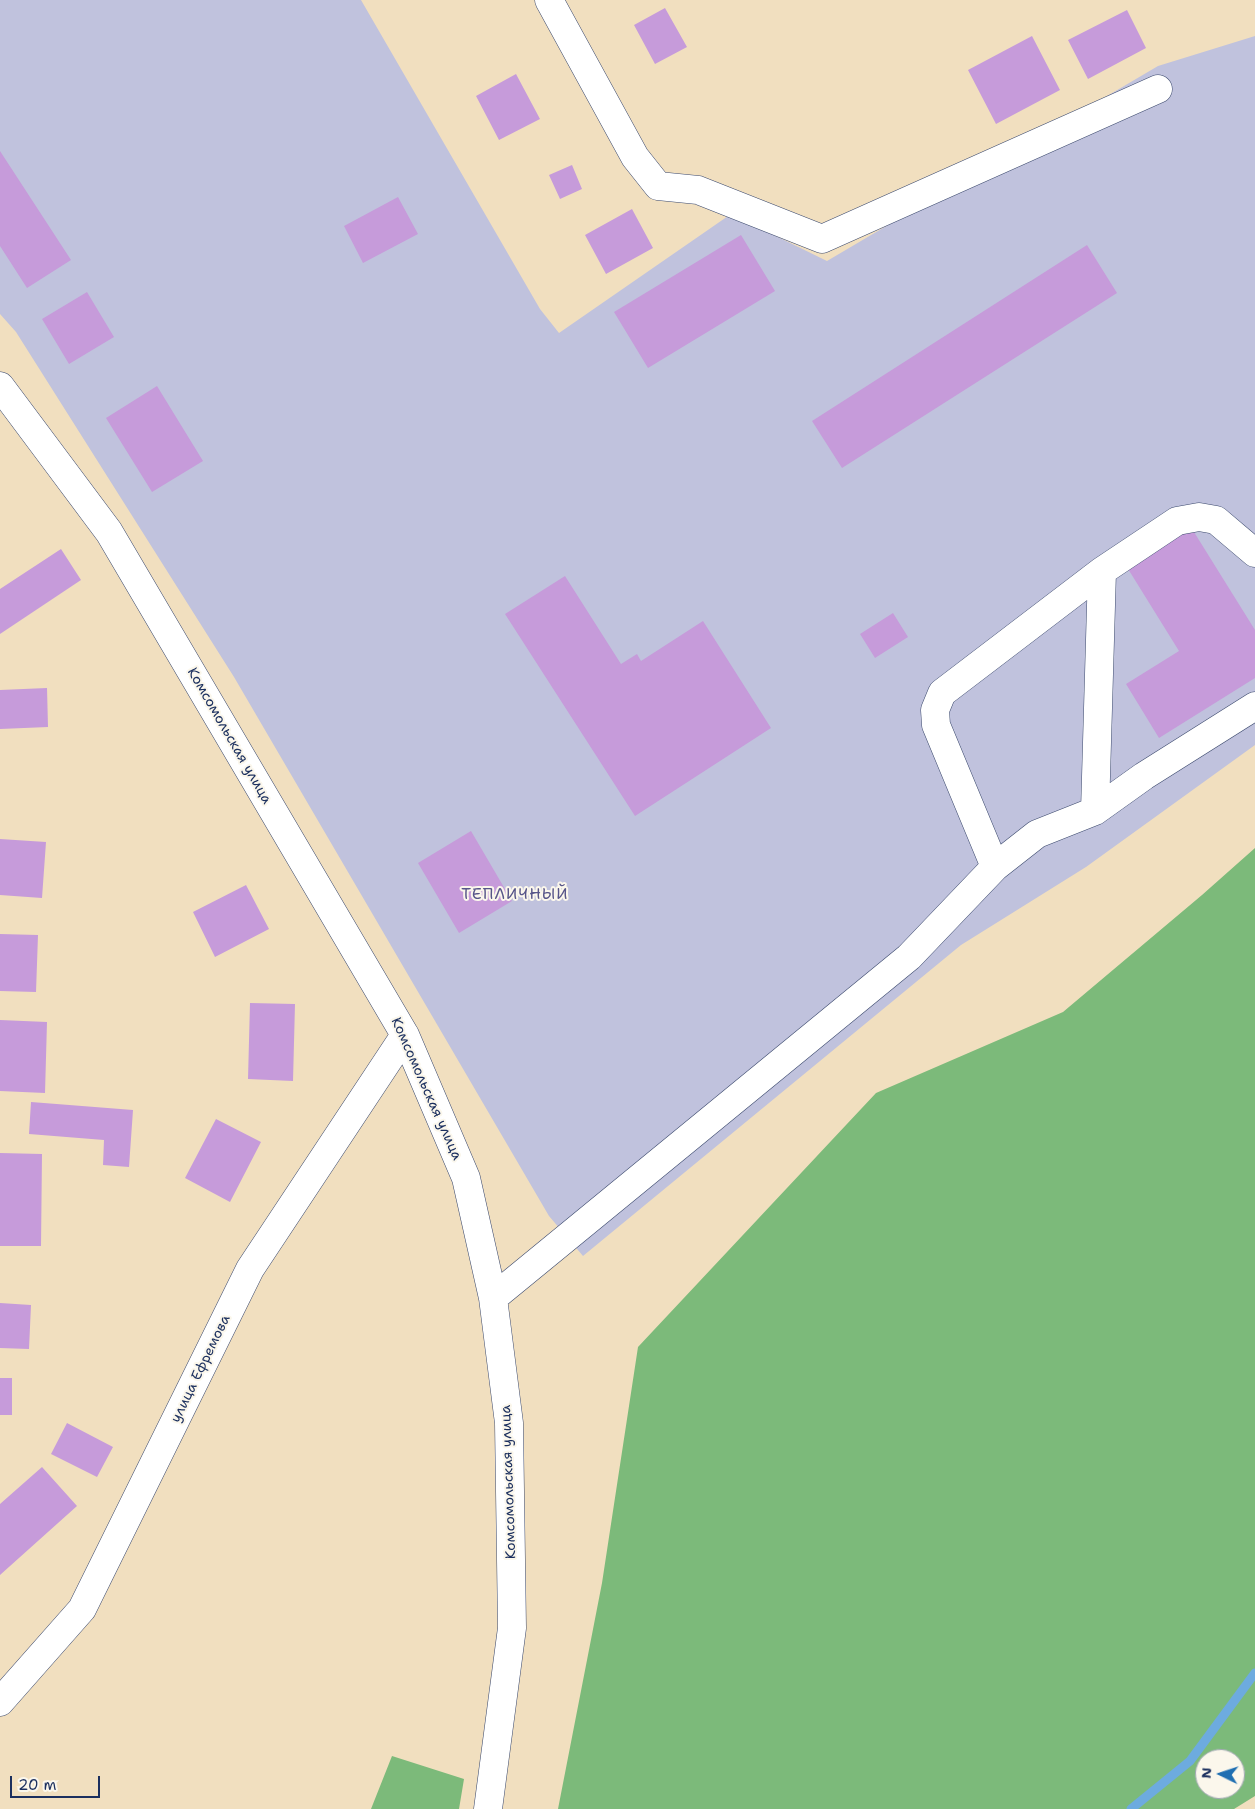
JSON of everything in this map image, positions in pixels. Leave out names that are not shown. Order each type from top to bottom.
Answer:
[{"type":"street","points":[[548,0],[635,157],[658,186],[698,190],[822,239],[1158,89]]},
{"type":"street","name":"Комсомольская улица","points":[[0,386],[109,532],[404,1035],[466,1178],[493,1298],[509,1423],[512,1628],[488,1809]]},
{"type":"street","points":[[995,867],[936,725],[935,710],[942,694],[1102,571],[1177,522],[1199,517],[1216,520],[1255,553]]},
{"type":"street","points":[[1095,810],[1102,571]]},
{"type":"street","points":[[493,1298],[909,957],[995,867],[1037,834],[1095,810],[1144,776],[1255,706]]},
{"type":"street","name":"улица Ефремова","points":[[0,1702],[82,1609],[250,1269],[404,1035]]},
{"type":"shaded area","points":[[0,0],[361,0],[540,309],[559,333],[731,214],[827,261],[1158,66],[1255,36],[1255,745],[1086,867],[961,945],[583,1256],[549,1216],[234,677],[16,332],[0,314]]},
{"type":"green space","points":[[1255,848],[1255,1796],[1234,1809],[558,1809],[602,1583],[638,1347],[876,1093],[1063,1012]]},
{"type":"green space","points":[[392,1756],[464,1779],[459,1809],[371,1809]]},
{"type":"building","points":[[665,8],[687,47],[655,64],[634,25]]},
{"type":"building","points":[[1127,10],[1146,48],[1088,79],[1068,40]]},
{"type":"building","points":[[1032,36],[1060,90],[996,124],[968,70]]},
{"type":"building","points":[[516,74],[540,119],[499,140],[476,96]]},
{"type":"building","points":[[0,151],[71,260],[27,288],[0,246]]},
{"type":"building","points":[[572,165],[582,189],[560,199],[549,175]]},
{"type":"building","points":[[398,197],[418,234],[363,263],[344,226]]},
{"type":"building","points":[[632,209],[653,248],[606,274],[585,235]]},
{"type":"building","points":[[741,235],[775,291],[648,368],[614,312]]},
{"type":"building","points":[[1087,245],[1117,293],[842,468],[812,421]]},
{"type":"building","points":[[87,292],[114,337],[69,364],[42,319]]},
{"type":"building","points":[[157,386],[203,461],[152,492],[106,418]]},
{"type":"building","points":[[1189,524],[1255,630],[1255,678],[1159,738],[1126,684],[1179,651],[1125,564]]},
{"type":"building","points":[[61,549],[81,580],[0,634],[0,589]]},
{"type":"building","points":[[565,576],[621,664],[637,654],[641,661],[703,621],[771,728],[635,816],[505,614]]},
{"type":"building","points":[[893,613],[908,637],[875,658],[860,634]]},
{"type":"building","points":[[47,688],[48,727],[0,729],[0,690]]},
{"type":"building","points":[[471,831],[512,901],[459,933],[418,863]]},
{"type":"building","points":[[0,839],[46,842],[42,898],[0,895]]},
{"type":"building","points":[[246,885],[269,929],[215,957],[193,912]]},
{"type":"building","points":[[0,934],[38,935],[36,992],[0,991]]},
{"type":"building","points":[[250,1003],[295,1004],[293,1081],[248,1079]]},
{"type":"building","points":[[0,1020],[47,1022],[45,1093],[0,1091]]},
{"type":"building","points":[[31,1102],[133,1110],[129,1167],[103,1165],[104,1140],[29,1134]]},
{"type":"building","points":[[216,1119],[261,1142],[230,1202],[185,1178]]},
{"type":"building","points":[[0,1153],[42,1154],[41,1246],[0,1246]]},
{"type":"building","points":[[0,1303],[31,1305],[29,1349],[0,1348]]},
{"type":"building","points":[[0,1378],[12,1378],[12,1415],[0,1415]]},
{"type":"building","points":[[67,1423],[113,1447],[97,1477],[51,1454]]},
{"type":"building","points":[[42,1467],[77,1506],[0,1575],[0,1504]]},
{"type":"waterway","points":[[1131,1809],[1190,1761],[1255,1673]]},
{"type":"district","name":"ТЕПЛИЧНЫЙ","points":[[515,895]]}]
